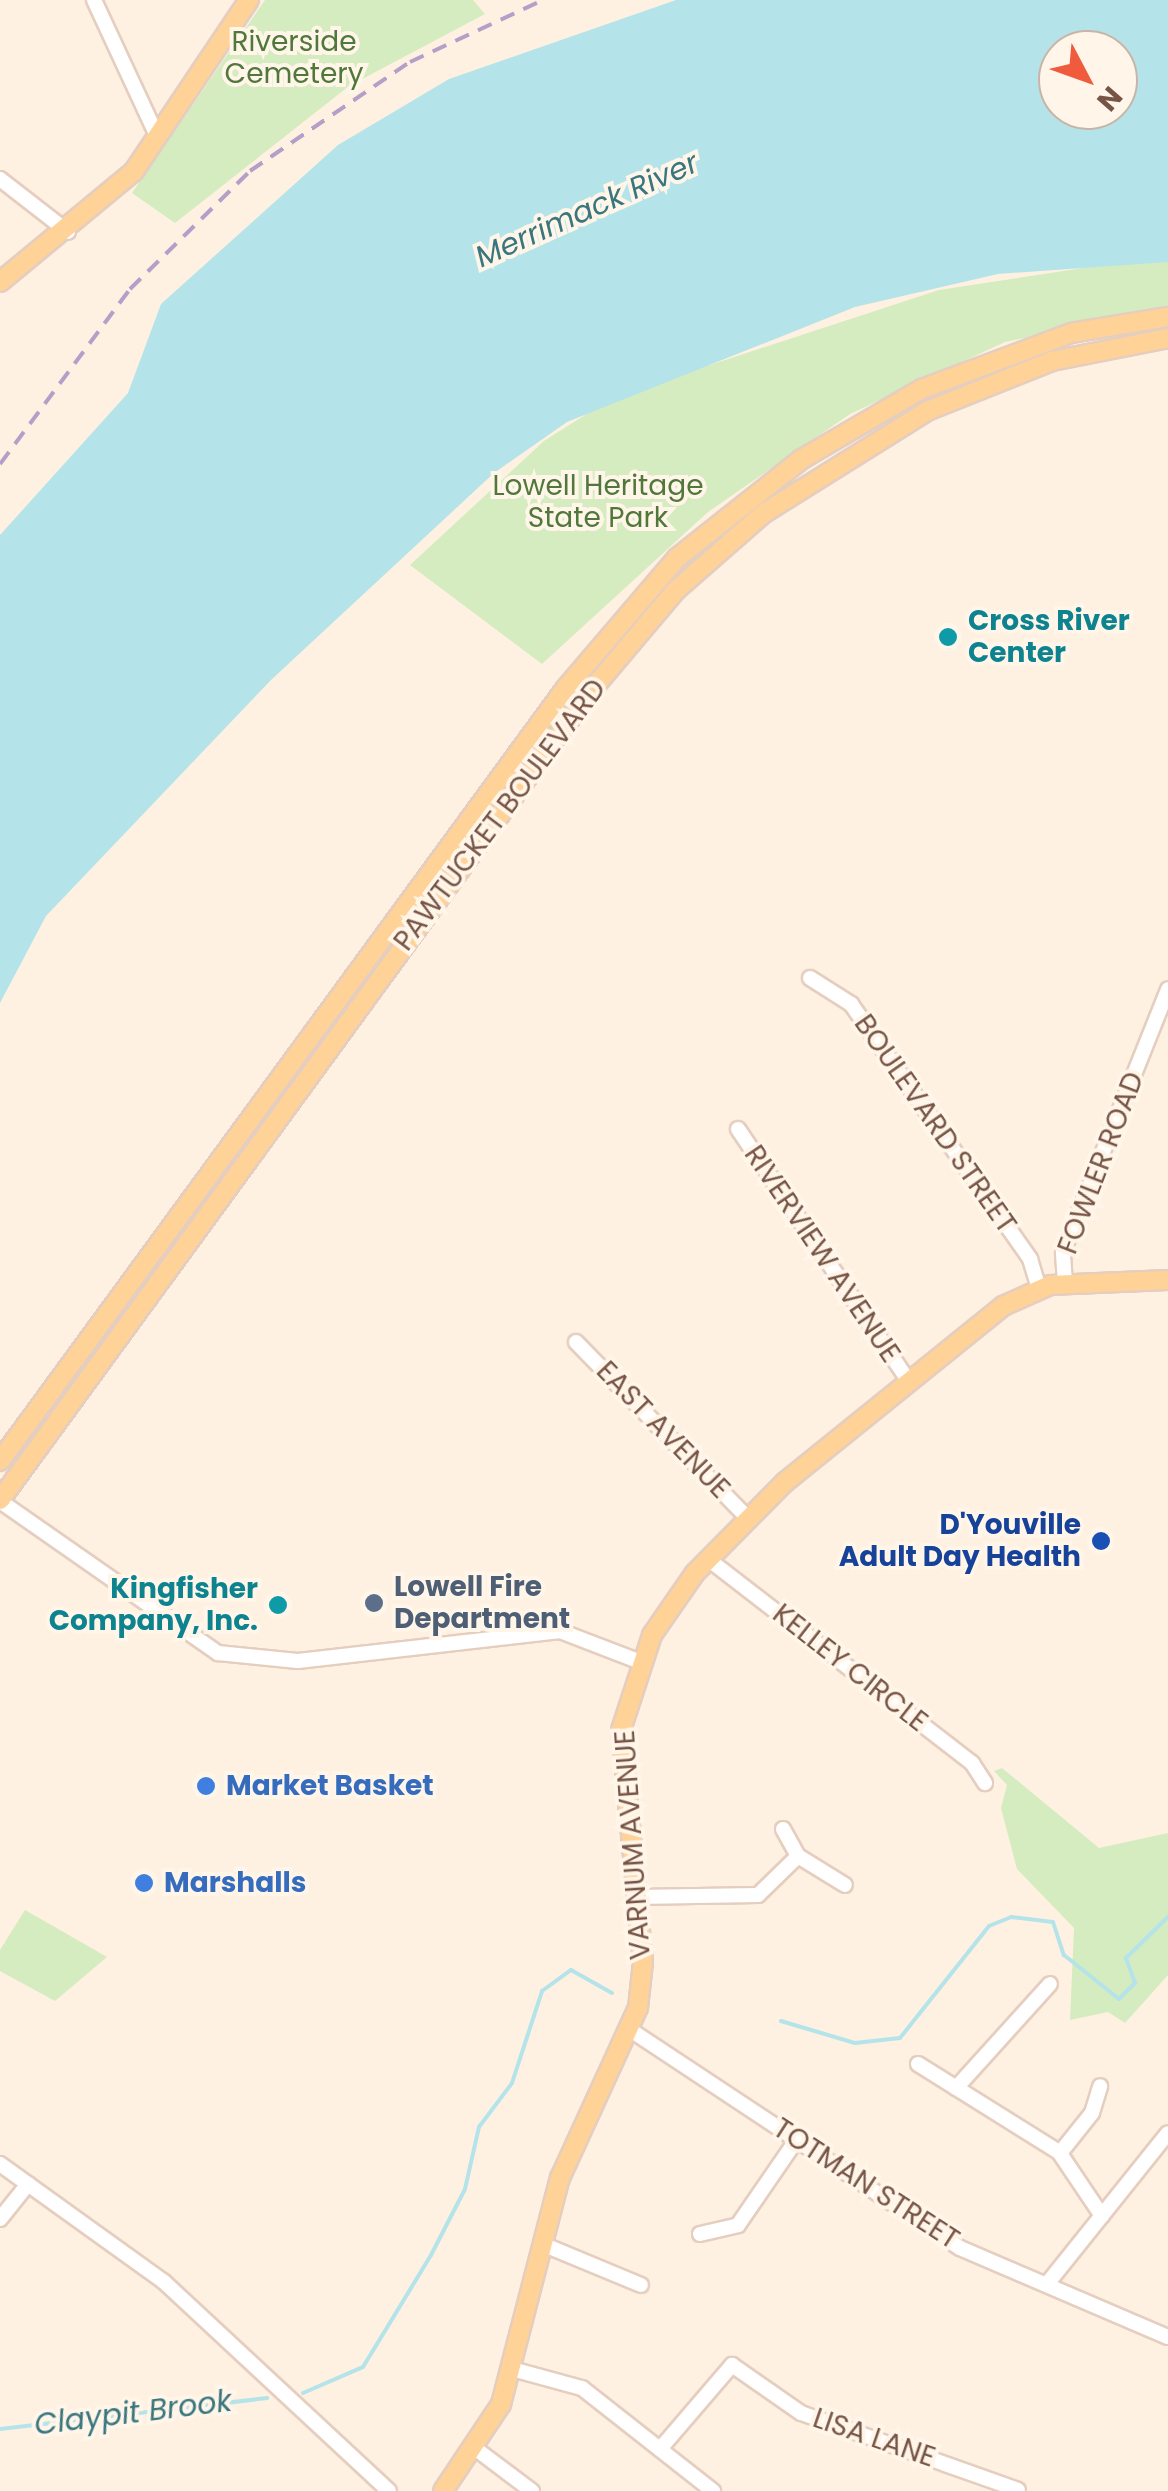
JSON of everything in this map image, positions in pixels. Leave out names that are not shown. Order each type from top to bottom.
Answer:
[{"type":"main road","points":[[0,282],[68,232],[158,138],[249,0]]},
{"type":"main road","name":"PAWTUCKET BOULEVARD","points":[[0,1462],[566,688],[678,558],[802,460],[922,389],[1054,338],[1168,317]]},
{"type":"main road","name":"PAWTUCKET BOULEVARD","points":[[0,1501],[589,693],[676,590],[764,512],[927,411],[1052,360],[1168,338]]},
{"type":"main road","name":"VARNUM AVENUE","points":[[444,2491],[476,2449],[512,2369],[542,2244],[572,2148],[632,2031],[643,1978],[621,1730],[638,1661],[708,1559],[748,1518],[907,1380],[1039,1288],[1065,1282],[1168,1280]]},
{"type":"street","points":[[94,0],[158,138]]},
{"type":"street","points":[[0,179],[68,232]]},
{"type":"street","name":"BOULEVARD STREET","points":[[810,978],[850,1004],[1032,1261],[1039,1288]]},
{"type":"street","name":"FOWLER ROAD","points":[[1065,1282],[1068,1239],[1168,989]]},
{"type":"street","name":"RIVERVIEW AVENUE","points":[[738,1129],[907,1380]]},
{"type":"street","name":"EAST AVENUE","points":[[576,1342],[748,1518]]},
{"type":"street","points":[[0,1501],[218,1652],[298,1661],[560,1631],[638,1661]]},
{"type":"street","name":"KELLEY CIRCLE","points":[[708,1559],[972,1763],[984,1783]]},
{"type":"street","points":[[784,1829],[798,1856],[844,1885]]},
{"type":"street","points":[[636,1897],[758,1895],[798,1856]]},
{"type":"street","points":[[956,2088],[1050,1984]]},
{"type":"street","name":"TOTMAN STREET","points":[[632,2031],[960,2248],[1168,2337]]},
{"type":"street","points":[[918,2064],[1060,2153],[1102,2216]]},
{"type":"street","points":[[1060,2153],[1092,2113],[1100,2086]]},
{"type":"street","points":[[1047,2284],[1168,2133]]},
{"type":"street","points":[[700,2234],[738,2225],[797,2139]]},
{"type":"street","points":[[0,2164],[164,2282],[389,2491]]},
{"type":"street","points":[[0,2219],[28,2184]]},
{"type":"street","points":[[542,2244],[641,2285]]},
{"type":"street","name":"LISA LANE","points":[[660,2449],[732,2365],[801,2413],[1018,2490]]},
{"type":"street","points":[[512,2369],[582,2388],[713,2491]]},
{"type":"street","points":[[476,2449],[532,2491]]},
{"type":"green space","name":"Riverside Cemetery","points":[[265,0],[473,0],[485,14],[349,86],[175,223],[132,193]]},
{"type":"green space","name":"Lowell Heritage State Park","points":[[1168,255],[1168,308],[1005,342],[850,414],[708,512],[542,664],[410,565],[544,441],[615,396],[939,290]]},
{"type":"green space","points":[[1002,1768],[1099,1848],[1168,1833],[1168,1975],[1125,2023],[1108,2012],[1070,2020],[1074,1928],[1017,1869],[1001,1808],[1007,1785],[994,1771]]},
{"type":"green space","points":[[25,1910],[107,1957],[55,2001],[0,1971],[0,1950]]},
{"type":"water","name":"Merrimack River","points":[[676,0],[1168,0],[1168,262],[998,274],[855,307],[567,422],[494,473],[271,680],[46,916],[0,1003],[0,535],[128,393],[161,304],[338,145],[449,79]]},
{"type":"waterway","name":"Claypit Brook","points":[[781,2021],[855,2043],[900,2038],[989,1926],[1011,1917],[1053,1922],[1064,1955],[1119,1999],[1135,1983],[1126,1958],[1168,1917]]},
{"type":"waterway","name":"Claypit Brook","points":[[303,2393],[363,2367],[431,2255],[465,2189],[479,2127],[512,2083],[542,1991],[571,1970],[612,1993]]},
{"type":"waterway","name":"Claypit Brook","points":[[0,2429],[267,2398]]},
{"type":"railway","points":[[0,464],[130,289],[250,171],[410,62],[543,0]]},
{"type":"place","name":"Cross River Center","points":[[948,637]]},
{"type":"place","name":"D'Youville Adult Day Health","points":[[1101,1541]]},
{"type":"place","name":"Lowell Fire Department","points":[[374,1603]]},
{"type":"place","name":"Kingfisher Company, Inc.","points":[[278,1605]]},
{"type":"place","name":"Market Basket","points":[[206,1786]]},
{"type":"place","name":"Marshalls","points":[[144,1883]]}]
